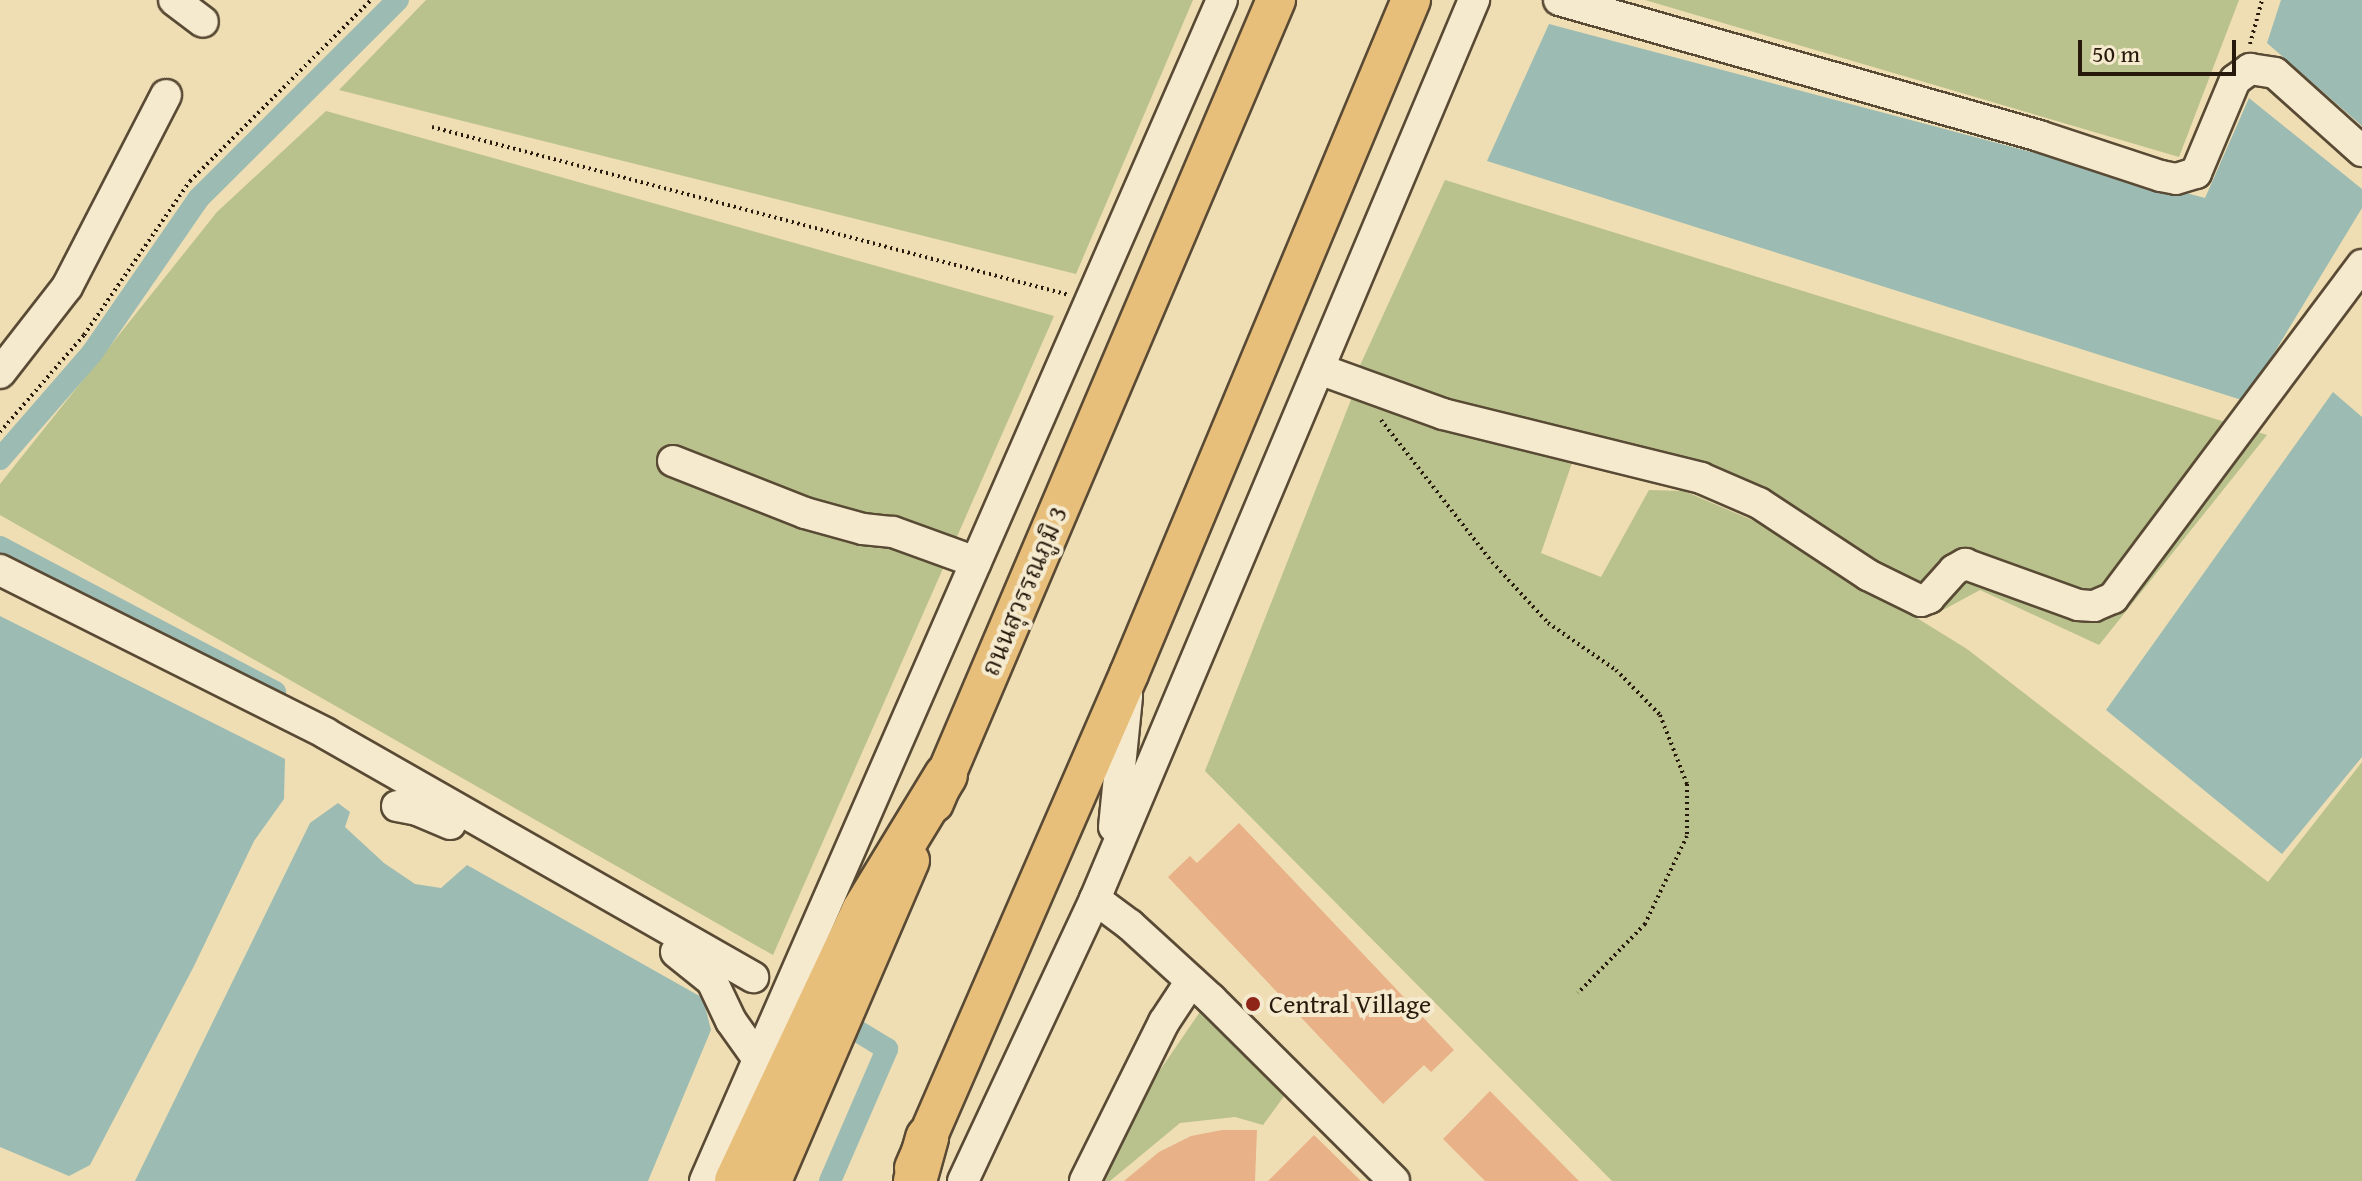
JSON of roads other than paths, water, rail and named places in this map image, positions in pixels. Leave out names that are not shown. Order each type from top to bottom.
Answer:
[{"type":"highway","points":[[736,1181],[828,980],[889,864],[946,775]]},
{"type":"highway","points":[[915,1181],[927,1138]]},
{"type":"main road","name":"ถนนสุวรรณภูมิ 3","points":[[946,775],[1276,0]]},
{"type":"main road","points":[[908,1181],[1129,674],[1411,4]]},
{"type":"main road","points":[[772,1181],[800,1042]]},
{"type":"street","points":[[174,0],[203,22]]},
{"type":"street","points":[[828,980],[976,562],[1222,0]]},
{"type":"street","points":[[963,1181],[1095,899],[1474,0]]},
{"type":"street","points":[[1559,0],[2176,179],[2196,173],[2235,80],[2242,73],[2263,69],[2275,73],[2362,151]]},
{"type":"street","points":[[0,373],[67,287],[166,95]]},
{"type":"street","points":[[1319,369],[1443,414],[1701,478],[1759,503],[1868,575],[1921,601],[1929,598],[1954,570],[1965,564],[2078,605],[2094,606],[2113,598],[2362,265]]},
{"type":"street","points":[[673,461],[805,513],[863,529],[893,532],[976,562]]},
{"type":"street","points":[[0,570],[325,733],[753,977]]},
{"type":"street","points":[[1112,856],[1129,674]]},
{"type":"street","points":[[397,806],[438,817],[691,961],[712,981],[731,1021],[758,1059]]},
{"type":"street","points":[[1095,899],[1130,925],[1191,981],[1394,1181]]},
{"type":"street","points":[[1085,1181],[1164,1022],[1191,981]]},
{"type":"street","points":[[705,1181],[758,1059],[800,1042]]},
{"type":"water","points":[[2281,0],[2362,0],[2362,126],[2267,43]]},
{"type":"water","points":[[1549,24],[2205,198],[2249,98],[2362,189],[2362,208],[2245,401],[1487,161]]},
{"type":"water","points":[[2333,392],[2362,417],[2362,757],[2282,854],[2106,710]]},
{"type":"water","points":[[0,616],[285,759],[284,799],[254,841],[194,966],[90,1165],[69,1176],[0,1147]]},
{"type":"water","points":[[338,803],[350,812],[345,827],[384,863],[415,884],[441,888],[467,865],[703,998],[711,1030],[648,1181],[135,1181],[310,823]]},
{"type":"waterway","points":[[0,459],[92,353],[199,198],[398,0]]},
{"type":"waterway","points":[[0,547],[275,692]]},
{"type":"waterway","points":[[830,1181],[887,1049],[833,1016]]},
{"type":"place","name":"Central Village","points":[[1253,1004]]}]
